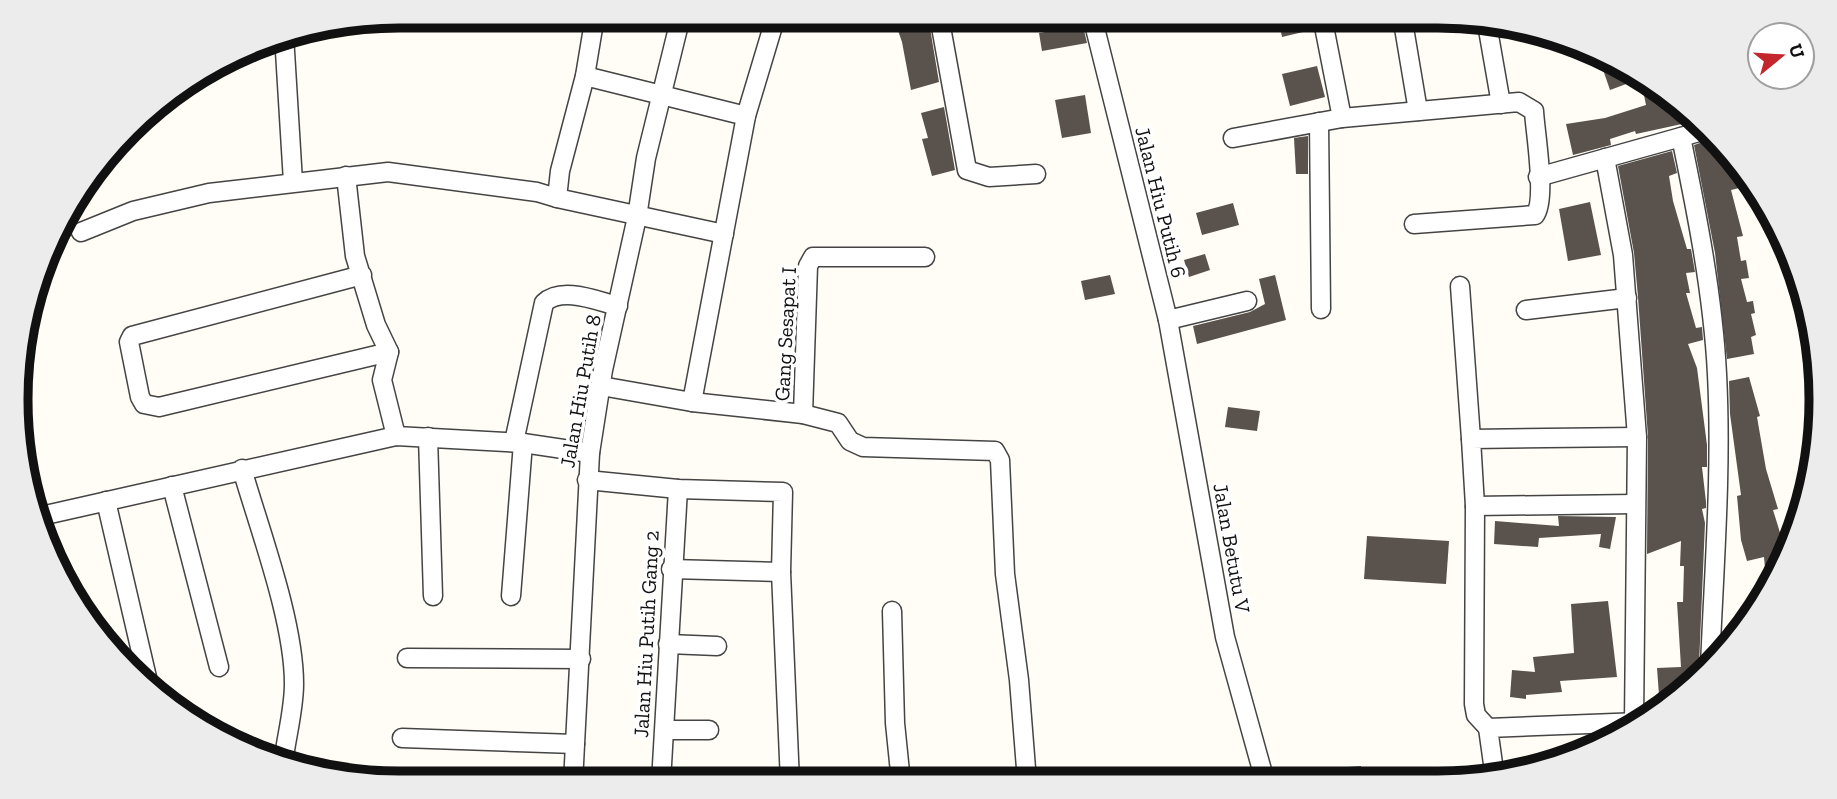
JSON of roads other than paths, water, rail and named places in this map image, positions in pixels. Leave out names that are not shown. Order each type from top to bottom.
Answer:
[{"type":"street","points":[[557,198],[560,171],[585,76],[593,28]]},
{"type":"street","name":"Jalan Hiu Putih 8","points":[[574,771],[582,659],[590,453],[601,386],[661,95],[678,28]]},
{"type":"street","points":[[692,402],[746,116],[772,28]]},
{"type":"street","points":[[941,28],[967,170],[989,177],[1036,174]]},
{"type":"street","name":"Jalan Hiu Putih 6","points":[[1095,28],[1167,320]]},
{"type":"street","points":[[1324,28],[1342,118]]},
{"type":"street","points":[[1404,28],[1418,111]]},
{"type":"street","points":[[1488,31],[1501,104]]},
{"type":"street","points":[[284,47],[293,182]]},
{"type":"street","points":[[585,76],[746,116]]},
{"type":"street","points":[[1233,138],[1342,118],[1418,111],[1519,102],[1534,111],[1538,177],[1538,210],[1535,215],[1414,224]]},
{"type":"street","points":[[1319,122],[1321,309]]},
{"type":"street","points":[[1538,177],[1696,133]]},
{"type":"street","points":[[1681,137],[1696,213],[1717,371],[1719,473],[1711,651]]},
{"type":"street","points":[[1605,158],[1623,255],[1637,437],[1637,712]]},
{"type":"street","points":[[81,232],[133,211],[209,193],[388,172],[537,191],[637,217],[724,234]]},
{"type":"street","points":[[346,176],[355,256],[376,325],[389,352],[382,380],[396,436]]},
{"type":"street","name":"Gang Sesapat I","points":[[803,414],[808,266],[813,257],[925,257]]},
{"type":"street","points":[[362,275],[132,336],[129,342],[141,397],[144,404],[159,407],[389,352]]},
{"type":"street","points":[[1460,286],[1475,506],[1474,704],[1476,715],[1488,728],[1494,767]]},
{"type":"street","points":[[511,596],[519,443],[544,303],[550,297],[573,295],[618,306]]},
{"type":"street","points":[[1526,310],[1627,298]]},
{"type":"street","points":[[1167,320],[1247,301]]},
{"type":"street","name":"Jalan Betutu V","points":[[1167,320],[1225,637],[1262,771]]},
{"type":"street","points":[[601,386],[692,402],[803,414],[838,423],[850,441],[863,447],[990,450],[998,454],[1004,574],[1019,680],[1026,771]]},
{"type":"street","points":[[47,515],[396,436],[519,443],[590,453]]},
{"type":"street","points":[[428,437],[433,596]]},
{"type":"street","points":[[1471,439],[1637,437]]},
{"type":"street","points":[[242,469],[286,624],[292,660],[295,686],[285,752]]},
{"type":"street","points":[[587,480],[678,489],[783,492],[781,572],[790,771]]},
{"type":"street","points":[[172,486],[219,667]]},
{"type":"street","name":"Jalan Hiu Putih Gang 2","points":[[662,771],[671,569],[678,489]]},
{"type":"street","points":[[106,501],[145,670]]},
{"type":"street","points":[[1475,506],[1635,504]]},
{"type":"street","points":[[671,569],[781,572]]},
{"type":"street","points":[[892,611],[895,723],[900,771]]},
{"type":"street","points":[[668,644],[717,646]]},
{"type":"street","points":[[407,657],[582,659]]},
{"type":"street","points":[[1488,728],[1620,723]]},
{"type":"street","points":[[665,730],[709,730]]},
{"type":"street","points":[[402,738],[575,744]]}]
